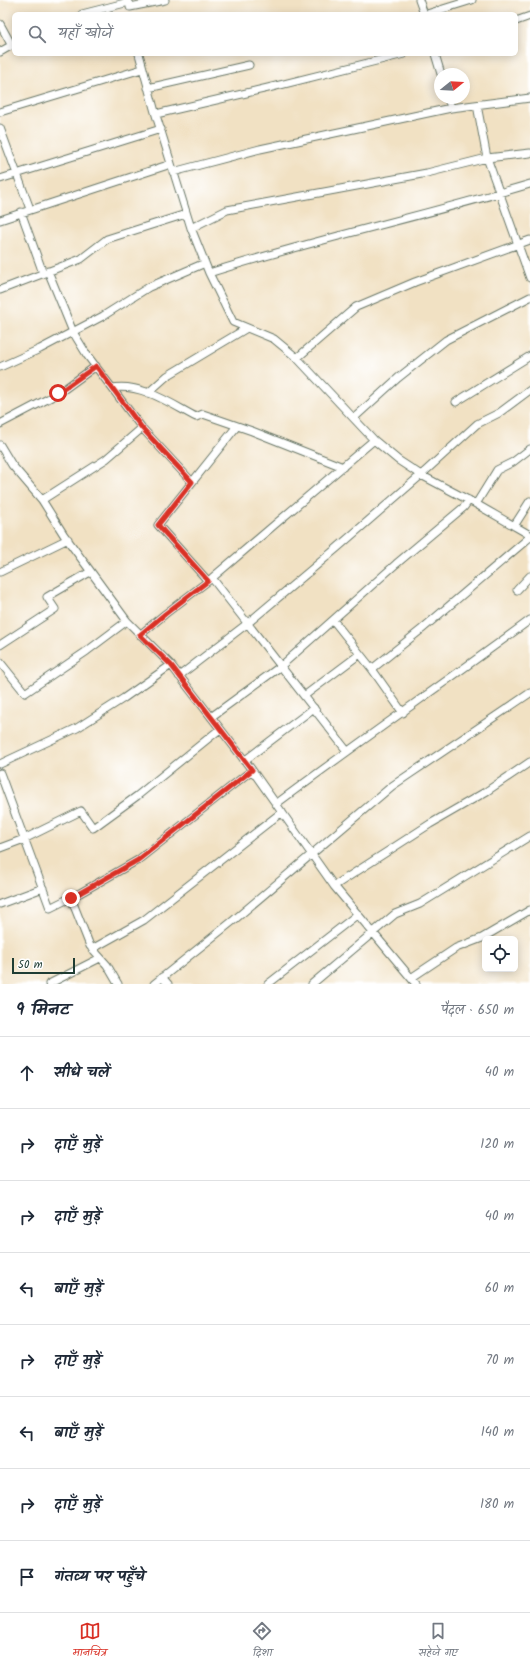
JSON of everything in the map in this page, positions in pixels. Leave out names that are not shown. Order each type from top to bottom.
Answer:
[{"type":"street","points":[[94,12],[165,0]]},
{"type":"street","points":[[420,0],[423,12]]},
{"type":"street","points":[[433,12],[472,0]]},
{"type":"street","points":[[518,20],[530,16]]},
{"type":"street","points":[[0,24],[12,43]]},
{"type":"street","points":[[0,52],[12,46]]},
{"type":"street","points":[[139,56],[186,214],[209,273],[233,322],[274,339],[298,358],[374,440],[398,460],[421,475],[469,500],[530,536],[422,629],[372,669]]},
{"type":"street","points":[[156,114],[396,56]]},
{"type":"street","points":[[436,56],[439,68]]},
{"type":"street","points":[[148,88],[250,65]]},
{"type":"street","points":[[0,112],[142,69]]},
{"type":"street","points":[[0,220],[30,209],[172,168],[451,108],[530,98]]},
{"type":"street","points":[[450,104],[451,108]]},
{"type":"street","points":[[476,105],[487,158],[530,278]]},
{"type":"street","points":[[0,128],[30,209]]},
{"type":"street","points":[[0,179],[161,129]]},
{"type":"street","points":[[191,228],[227,210],[427,173],[487,158],[530,153]]},
{"type":"street","points":[[209,273],[266,255],[530,184]]},
{"type":"street","points":[[21,212],[73,332],[142,428],[192,482]]},
{"type":"street","points":[[0,290],[81,258],[107,239],[186,214]]},
{"type":"street","points":[[298,358],[356,307],[415,282],[530,240]]},
{"type":"street","points":[[0,367],[40,349],[103,316],[149,287],[205,263]]},
{"type":"street","points":[[354,418],[398,378],[446,340],[530,297]]},
{"type":"street","points":[[148,393],[167,376],[247,328]]},
{"type":"street","points":[[456,402],[530,356]]},
{"type":"street","points":[[0,424],[58,393],[96,366]]},
{"type":"street","points":[[112,388],[119,386],[148,393],[196,418],[203,414],[343,467]]},
{"type":"street","points":[[180,676],[248,623],[421,475],[477,424],[499,413],[530,390]]},
{"type":"street","points":[[237,426],[158,525],[210,579],[248,623],[347,751]]},
{"type":"street","points":[[42,500],[106,459],[142,428]]},
{"type":"street","points":[[140,635],[210,579],[374,440]]},
{"type":"street","points":[[0,445],[12,465],[42,500],[90,572],[127,621],[180,676],[252,770],[334,886],[416,984]]},
{"type":"street","points":[[476,504],[497,470],[513,462],[530,449]]},
{"type":"street","points":[[211,717],[281,666],[464,507],[469,500]]},
{"type":"street","points":[[514,526],[530,501]]},
{"type":"street","points":[[0,572],[68,539]]},
{"type":"street","points":[[0,645],[55,609],[47,597],[90,572]]},
{"type":"street","points":[[517,590],[530,576]]},
{"type":"street","points":[[333,620],[372,669],[403,713]]},
{"type":"street","points":[[276,804],[347,751],[403,713],[530,620]]},
{"type":"street","points":[[0,662],[25,693],[87,652],[127,621]]},
{"type":"street","points":[[304,696],[360,654]]},
{"type":"street","points":[[0,764],[77,728],[124,698],[171,665]]},
{"type":"street","points":[[154,984],[234,920],[392,786],[530,693]]},
{"type":"street","points":[[244,761],[314,708]]},
{"type":"street","points":[[0,848],[24,839],[81,811],[93,828],[220,729]]},
{"type":"street","points":[[334,886],[430,824],[487,791],[530,762]]},
{"type":"street","points":[[0,774],[50,908],[71,898],[138,860],[252,770]]},
{"type":"street","points":[[92,949],[144,920],[282,812]]},
{"type":"street","points":[[312,984],[395,914],[420,904],[530,836]]},
{"type":"street","points":[[0,904],[43,888]]},
{"type":"street","points":[[71,898],[92,949],[107,965],[118,984]]},
{"type":"street","points":[[411,978],[456,948],[482,938],[530,910]]},
{"type":"street","points":[[268,984],[358,914]]},
{"type":"street","points":[[49,984],[100,958]]},
{"type":"street","points":[[162,977],[168,984]]},
{"type":"route","points":[[58,393],[96,366],[142,428],[192,482],[158,525],[208,581],[140,635],[171,665],[252,770],[138,860],[71,898]]}]
